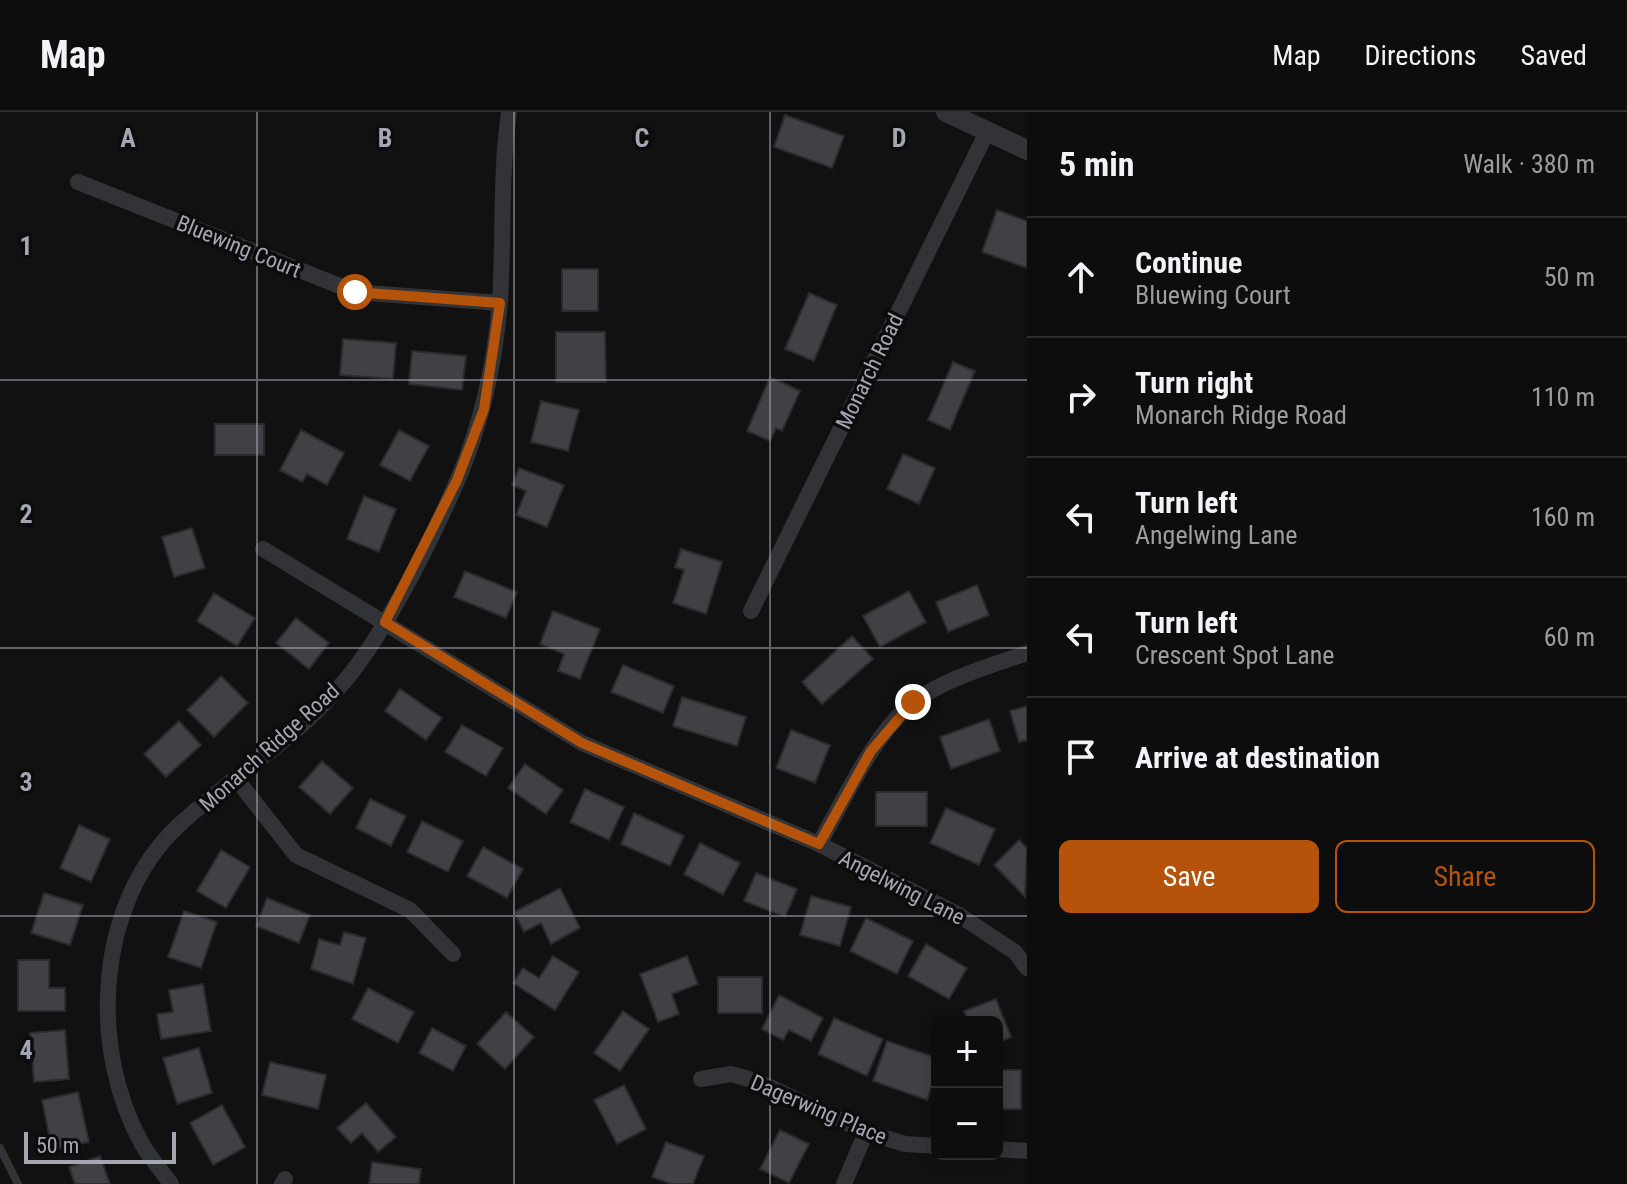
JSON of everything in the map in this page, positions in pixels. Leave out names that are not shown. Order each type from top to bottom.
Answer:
[{"type":"street","name":"Monarch Ridge Road","points":[[171,1184],[142,1144],[112,1063],[106,1011],[114,940],[140,875],[176,827],[237,780],[337,691],[385,622],[457,480],[484,409],[500,303],[504,151],[509,112]]},
{"type":"street","points":[[946,112],[1027,150]]},
{"type":"street","name":"Monarch Road","points":[[751,611],[987,132]]},
{"type":"street","name":"Bluewing Court","points":[[78,182],[355,292],[500,303]]},
{"type":"street","name":"Angelwing Lane","points":[[263,549],[582,743],[819,844],[959,915],[1015,952],[1027,968]]},
{"type":"street","points":[[819,844],[871,751],[913,702],[970,673],[1027,653]]},
{"type":"street","points":[[237,780],[296,855],[410,910],[453,954]]},
{"type":"street","name":"Dagerwing Place","points":[[701,1079],[731,1074],[759,1082],[866,1132],[905,1144],[931,1146]]},
{"type":"street","points":[[844,1184],[866,1132]]},
{"type":"street","points":[[1003,1149],[1027,1151]]},
{"type":"lane","points":[[0,1148],[18,1184]]},
{"type":"building","points":[[785,115],[844,136],[832,168],[774,147]]},
{"type":"building","points":[[997,210],[1027,221],[1027,268],[982,252]]},
{"type":"building","points":[[562,269],[598,269],[598,311],[562,311]]},
{"type":"building","points":[[809,293],[837,305],[814,361],[785,349]]},
{"type":"building","points":[[556,332],[605,332],[606,382],[556,382]]},
{"type":"building","points":[[343,339],[396,343],[393,379],[340,375]]},
{"type":"building","points":[[412,351],[466,356],[462,390],[409,384]]},
{"type":"building","points":[[953,362],[975,371],[950,430],[928,420]]},
{"type":"building","points":[[770,377],[800,391],[782,431],[776,428],[770,441],[747,431]]},
{"type":"building","points":[[541,401],[579,410],[568,451],[531,442]]},
{"type":"building","points":[[215,424],[264,424],[264,455],[215,455]]},
{"type":"building","points":[[301,430],[344,453],[327,485],[307,474],[302,482],[280,470]]},
{"type":"building","points":[[399,430],[429,446],[410,481],[380,465]]},
{"type":"building","points":[[903,454],[935,468],[919,504],[887,489]]},
{"type":"building","points":[[519,468],[564,485],[547,527],[516,515],[526,491],[512,485]]},
{"type":"building","points":[[364,496],[396,509],[379,552],[347,539]]},
{"type":"building","points":[[192,528],[205,568],[174,577],[162,537]]},
{"type":"building","points":[[681,549],[722,562],[706,614],[673,603],[684,570],[675,567]]},
{"type":"building","points":[[465,571],[517,592],[506,618],[454,597]]},
{"type":"building","points":[[977,585],[989,615],[948,632],[936,602]]},
{"type":"building","points":[[909,591],[926,622],[880,647],[863,616]]},
{"type":"building","points":[[214,593],[255,618],[237,646],[197,621]]},
{"type":"building","points":[[553,611],[600,629],[580,679],[558,671],[564,654],[540,644]]},
{"type":"building","points":[[296,618],[329,643],[309,669],[276,643]]},
{"type":"building","points":[[852,636],[873,659],[822,704],[802,682]]},
{"type":"building","points":[[623,665],[674,686],[663,713],[611,692]]},
{"type":"building","points":[[221,676],[248,703],[214,737],[187,710]]},
{"type":"building","points":[[400,689],[442,718],[426,740],[385,711]]},
{"type":"building","points":[[682,697],[746,717],[737,746],[673,726]]},
{"type":"building","points":[[1027,706],[1027,740],[1019,742],[1010,711]]},
{"type":"building","points":[[989,719],[1000,751],[951,769],[940,737]]},
{"type":"building","points":[[179,721],[201,745],[166,777],[144,754]]},
{"type":"building","points":[[462,725],[503,748],[486,776],[445,752]]},
{"type":"building","points":[[791,730],[830,745],[815,783],[776,768]]},
{"type":"building","points":[[322,761],[353,788],[330,814],[299,787]]},
{"type":"building","points":[[525,764],[563,790],[546,814],[508,788]]},
{"type":"building","points":[[585,789],[624,807],[609,840],[570,822]]},
{"type":"building","points":[[876,792],[927,792],[927,826],[876,826]]},
{"type":"building","points":[[370,799],[406,816],[391,846],[356,828]]},
{"type":"building","points":[[946,808],[995,829],[979,865],[930,843]]},
{"type":"building","points":[[634,813],[684,836],[670,866],[621,844]]},
{"type":"building","points":[[422,821],[463,841],[448,872],[407,852]]},
{"type":"building","points":[[79,825],[110,839],[91,882],[60,868]]},
{"type":"building","points":[[1019,840],[1027,848],[1025,897],[994,865]]},
{"type":"building","points":[[700,843],[740,863],[723,895],[684,874]]},
{"type":"building","points":[[483,847],[523,869],[507,898],[467,876]]},
{"type":"building","points":[[221,850],[250,867],[226,908],[197,891]]},
{"type":"building","points":[[756,873],[797,889],[785,917],[744,901]]},
{"type":"building","points":[[560,888],[580,928],[551,944],[541,923],[524,932],[514,912]]},
{"type":"building","points":[[44,893],[83,905],[70,945],[31,933]]},
{"type":"building","points":[[811,896],[851,907],[840,946],[800,935]]},
{"type":"building","points":[[267,898],[310,915],[299,943],[256,926]]},
{"type":"building","points":[[184,911],[217,922],[201,968],[168,957]]},
{"type":"building","points":[[866,918],[913,941],[897,974],[850,951]]},
{"type":"building","points":[[344,932],[366,938],[353,984],[311,969],[319,939],[340,945]]},
{"type":"building","points":[[926,944],[967,968],[949,999],[908,976]]},
{"type":"building","points":[[553,956],[579,972],[555,1010],[513,983],[523,968],[539,978]]},
{"type":"building","points":[[687,956],[698,984],[672,994],[679,1014],[658,1022],[640,974]]},
{"type":"building","points":[[18,960],[49,960],[49,988],[65,988],[65,1011],[18,1011]]},
{"type":"building","points":[[718,977],[762,977],[762,1013],[718,1013]]},
{"type":"building","points":[[203,984],[211,1031],[161,1039],[157,1014],[173,1012],[169,990]]},
{"type":"building","points":[[368,988],[414,1012],[398,1043],[352,1019]]},
{"type":"building","points":[[779,995],[823,1018],[811,1041],[789,1030],[783,1040],[762,1029]]},
{"type":"building","points":[[996,999],[1003,1016],[966,1016],[964,1011]]},
{"type":"building","points":[[623,1011],[649,1029],[620,1071],[594,1053]]},
{"type":"building","points":[[506,1012],[534,1037],[505,1069],[477,1044]]},
{"type":"building","points":[[1003,1017],[1011,1037],[1003,1040]]},
{"type":"building","points":[[834,1018],[883,1039],[867,1076],[818,1054]]},
{"type":"building","points":[[432,1028],[466,1046],[453,1071],[419,1053]]},
{"type":"building","points":[[65,1030],[69,1079],[34,1082],[30,1033]]},
{"type":"building","points":[[887,1041],[931,1056],[931,1088],[927,1100],[873,1081]]},
{"type":"building","points":[[199,1048],[212,1093],[177,1104],[163,1058]]},
{"type":"building","points":[[270,1062],[326,1075],[318,1109],[262,1095]]},
{"type":"building","points":[[1003,1070],[1021,1070],[1021,1109],[1003,1109]]},
{"type":"building","points":[[624,1085],[646,1129],[617,1144],[594,1100]]},
{"type":"building","points":[[78,1092],[89,1142],[52,1150],[42,1100]]},
{"type":"building","points":[[366,1103],[396,1137],[378,1152],[362,1133],[351,1143],[337,1128]]},
{"type":"building","points":[[222,1105],[245,1147],[213,1165],[190,1123]]},
{"type":"building","points":[[780,1130],[809,1144],[789,1183],[760,1169]]},
{"type":"building","points":[[666,1142],[704,1156],[693,1184],[671,1184],[652,1177]]},
{"type":"building","points":[[100,1156],[110,1184],[75,1184],[69,1167]]},
{"type":"building","points":[[372,1162],[421,1169],[419,1184],[369,1184]]},
{"type":"route","points":[[355,292],[500,303],[484,409],[457,480],[385,622],[582,743],[819,844],[871,751],[913,702]]}]
